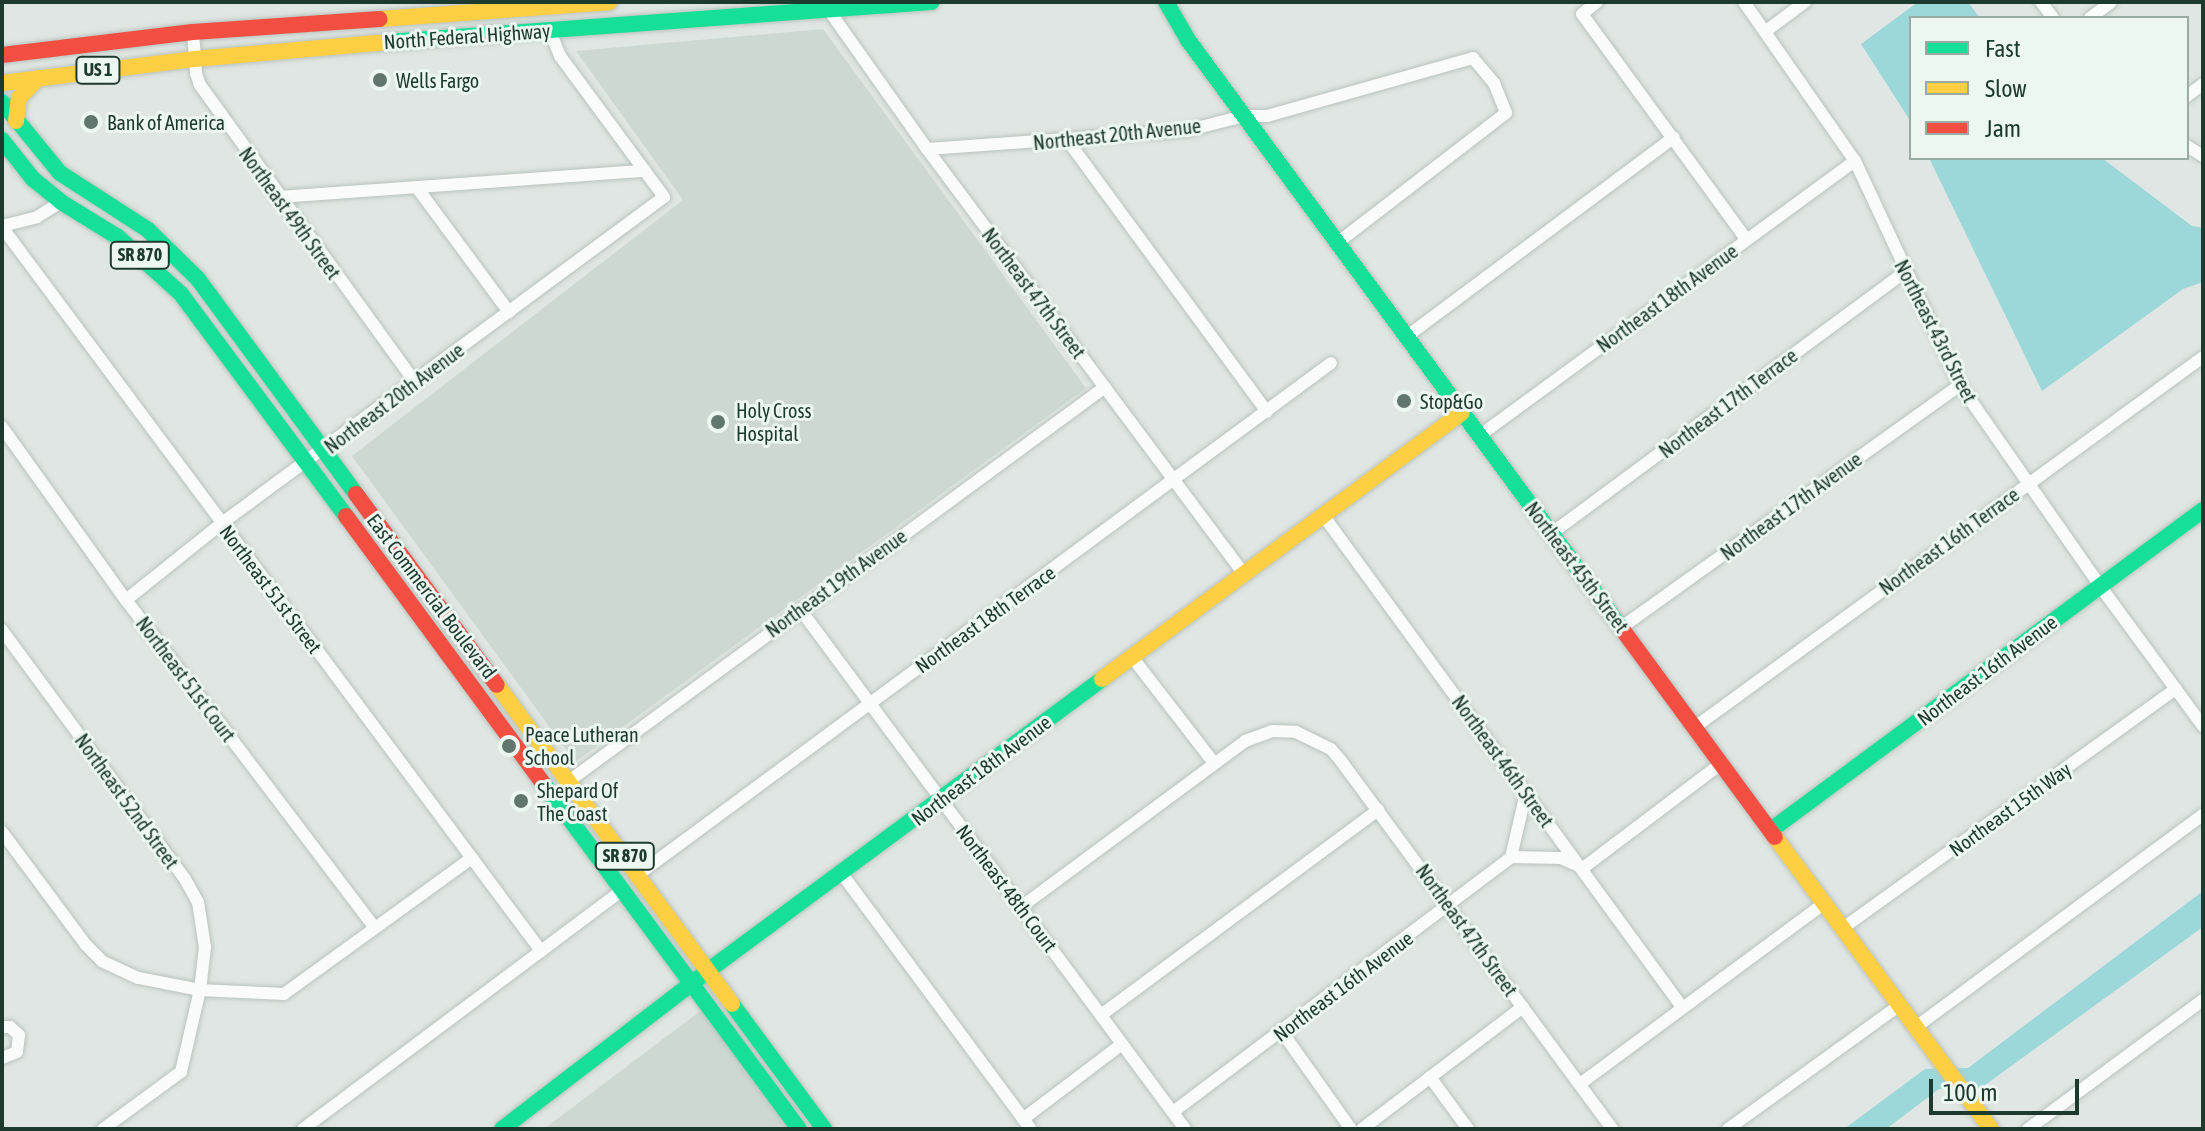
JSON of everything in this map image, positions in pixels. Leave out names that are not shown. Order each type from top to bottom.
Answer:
[{"type":"main road","name":"North Federal Highway","points":[[2,55],[193,32],[609,2]]},
{"type":"main road","name":"North Federal Highway","points":[[2,83],[194,59],[375,43],[932,2]]},
{"type":"main road","name":"Northeast 45th Street","points":[[1166,2],[1188,40],[1990,1129]]},
{"type":"main road","points":[[550,31],[559,21],[595,3]]},
{"type":"main road","points":[[502,34],[538,17],[550,4]]},
{"type":"main road","points":[[375,43],[392,31],[400,17]]},
{"type":"main road","points":[[16,121],[19,98],[38,78]]},
{"type":"main road","name":"East Commercial Boulevard","points":[[2,102],[60,173],[148,230],[183,261],[639,874],[824,1129]]},
{"type":"main road","name":"East Commercial Boulevard","points":[[2,140],[33,179],[61,202],[118,237],[154,266],[180,293],[799,1129]]},
{"type":"main road","name":"Northeast 18th Avenue","points":[[502,1129],[709,970],[1461,413]]},
{"type":"main road","name":"Northeast 16th Avenue","points":[[1771,830],[2203,510]]},
{"type":"main road","points":[[454,662],[477,678],[495,680]]},
{"type":"street","points":[[1597,2],[1582,14],[1746,239]]},
{"type":"street","name":"Northeast 43rd Street","points":[[1744,2],[1855,161],[1904,273],[1960,385],[2100,586],[2203,726]]},
{"type":"street","points":[[1766,31],[1805,2]]},
{"type":"street","points":[[2093,16],[2111,2]]},
{"type":"street","name":"Northeast 47th Street","points":[[828,9],[927,149],[1244,574]]},
{"type":"street","points":[[550,31],[560,56],[645,171]]},
{"type":"street","name":"Northeast 49th Street","points":[[193,32],[194,59],[200,85],[278,197],[415,382]]},
{"type":"street","name":"Northeast 20th Avenue","points":[[927,149],[1189,130],[1244,116],[1267,116],[1473,58],[1494,83],[1506,113],[1337,243]]},
{"type":"street","points":[[1406,337],[1674,137]]},
{"type":"street","points":[[1068,141],[1267,412]]},
{"type":"street","name":"Northeast 18th Avenue","points":[[1479,436],[1855,161]]},
{"type":"street","name":"Northeast 20th Avenue","points":[[126,600],[222,523],[324,451],[664,197],[645,171]]},
{"type":"street","points":[[278,197],[645,171]]},
{"type":"street","points":[[418,189],[509,312]]},
{"type":"street","points":[[2,226],[37,217],[61,202]]},
{"type":"street","name":"Northeast 51st Street","points":[[2,226],[541,951]]},
{"type":"street","name":"Northeast 17th Terrace","points":[[1552,533],[1904,273]]},
{"type":"street","name":"Northeast 16th Terrace","points":[[1695,727],[2203,357]]},
{"type":"street","name":"Northeast 18th Terrace","points":[[639,874],[1331,363]]},
{"type":"street","name":"Northeast 17th Avenue","points":[[1622,627],[1960,385]]},
{"type":"street","name":"Northeast 19th Avenue","points":[[569,781],[1105,387]]},
{"type":"street","name":"Northeast 51st Court","points":[[2,427],[126,600],[374,927]]},
{"type":"street","name":"Northeast 46th Street","points":[[1323,515],[1682,1007]]},
{"type":"street","name":"Northeast 48th Court","points":[[800,609],[1185,1129]]},
{"type":"street","name":"Northeast 52nd Street","points":[[2,630],[185,879],[198,902],[205,947],[200,990]]},
{"type":"street","points":[[1021,907],[1214,763],[1132,657]]},
{"type":"street","name":"Northeast 15th Way","points":[[1843,928],[2176,689]]},
{"type":"street","name":"Northeast 47th Street","points":[[1214,763],[1245,741],[1272,731],[1296,732],[1331,749],[1612,1129]]},
{"type":"street","points":[[1526,793],[1511,857],[1561,858],[1583,868],[1719,765]]},
{"type":"street","points":[[1101,1015],[1378,810]]},
{"type":"street","points":[[1916,1027],[2203,815]]},
{"type":"street","points":[[2,832],[86,945],[102,961],[138,978],[200,990],[284,994],[472,858]]},
{"type":"street","name":"Northeast 16th Avenue","points":[[1173,1112],[1511,857]]},
{"type":"street","points":[[842,874],[1027,1124],[1122,1044]]},
{"type":"street","points":[[303,1129],[622,890]]},
{"type":"street","points":[[1580,1084],[1825,903]]},
{"type":"street","points":[[103,1129],[181,1072],[200,990]]},
{"type":"street","points":[[2028,1129],[2203,1000]]},
{"type":"street","points":[[1728,1129],[1900,1005]]},
{"type":"street","points":[[1362,1129],[1523,1007]]},
{"type":"street","points":[[2,1027],[10,1027],[19,1035],[17,1052],[2,1058]]},
{"type":"street","points":[[1282,1032],[1351,1129]]},
{"type":"street","points":[[1430,1077],[1468,1129]]},
{"type":"shaded area","name":"Holy Cross Hospital","points":[[823,29],[1086,388],[575,762],[352,456],[683,200],[576,51]]},
{"type":"shaded area","points":[[703,1009],[791,1129],[544,1129]]},
{"type":"water","points":[[1918,2],[1968,2],[1978,16],[1909,16],[1909,119],[1861,44]]},
{"type":"water","points":[[1930,160],[2105,160],[2192,226],[2203,228],[2203,282],[2183,289],[2042,391]]},
{"type":"water","points":[[2203,891],[2203,927],[1981,1088],[1939,1089],[1886,1129],[1844,1129],[1925,1069],[1968,1068]]},
{"type":"traffic: fast","points":[[388,42],[932,2]]},
{"type":"traffic: fast","points":[[1166,2],[1188,40],[1622,629]]},
{"type":"traffic: fast","points":[[2,102],[60,173],[148,230],[198,279],[356,494]]},
{"type":"traffic: fast","points":[[2,140],[33,179],[61,202],[118,237],[181,294],[346,516]]},
{"type":"traffic: fast","points":[[1771,830],[2203,510]]},
{"type":"traffic: fast","points":[[502,1129],[709,970],[1102,679]]},
{"type":"traffic: fast","points":[[543,783],[799,1129]]},
{"type":"traffic: fast","points":[[732,1004],[824,1129]]},
{"type":"traffic: slow","points":[[380,19],[609,2]]},
{"type":"traffic: slow","points":[[2,83],[194,59],[388,42]]},
{"type":"traffic: slow","points":[[16,121],[19,98],[38,78]]},
{"type":"traffic: slow","points":[[1102,679],[1461,413]]},
{"type":"traffic: slow","points":[[497,685],[732,1004]]},
{"type":"traffic: slow","points":[[1775,837],[1991,1129]]},
{"type":"traffic: jam","points":[[2,55],[193,32],[380,19]]},
{"type":"traffic: jam","points":[[356,494],[497,685]]},
{"type":"traffic: jam","points":[[346,516],[543,783]]},
{"type":"traffic: jam","points":[[1622,629],[1775,837]]},
{"type":"place","name":"Wells Fargo","points":[[380,80]]},
{"type":"place","name":"Bank of America","points":[[91,122]]},
{"type":"place","name":"Stop&Go","points":[[1404,401]]},
{"type":"place","name":"Holy Cross Hospital","points":[[718,422]]},
{"type":"place","name":"Peace Lutheran School","points":[[509,746]]},
{"type":"place","name":"Shepard Of The Coast","points":[[521,801]]}]
